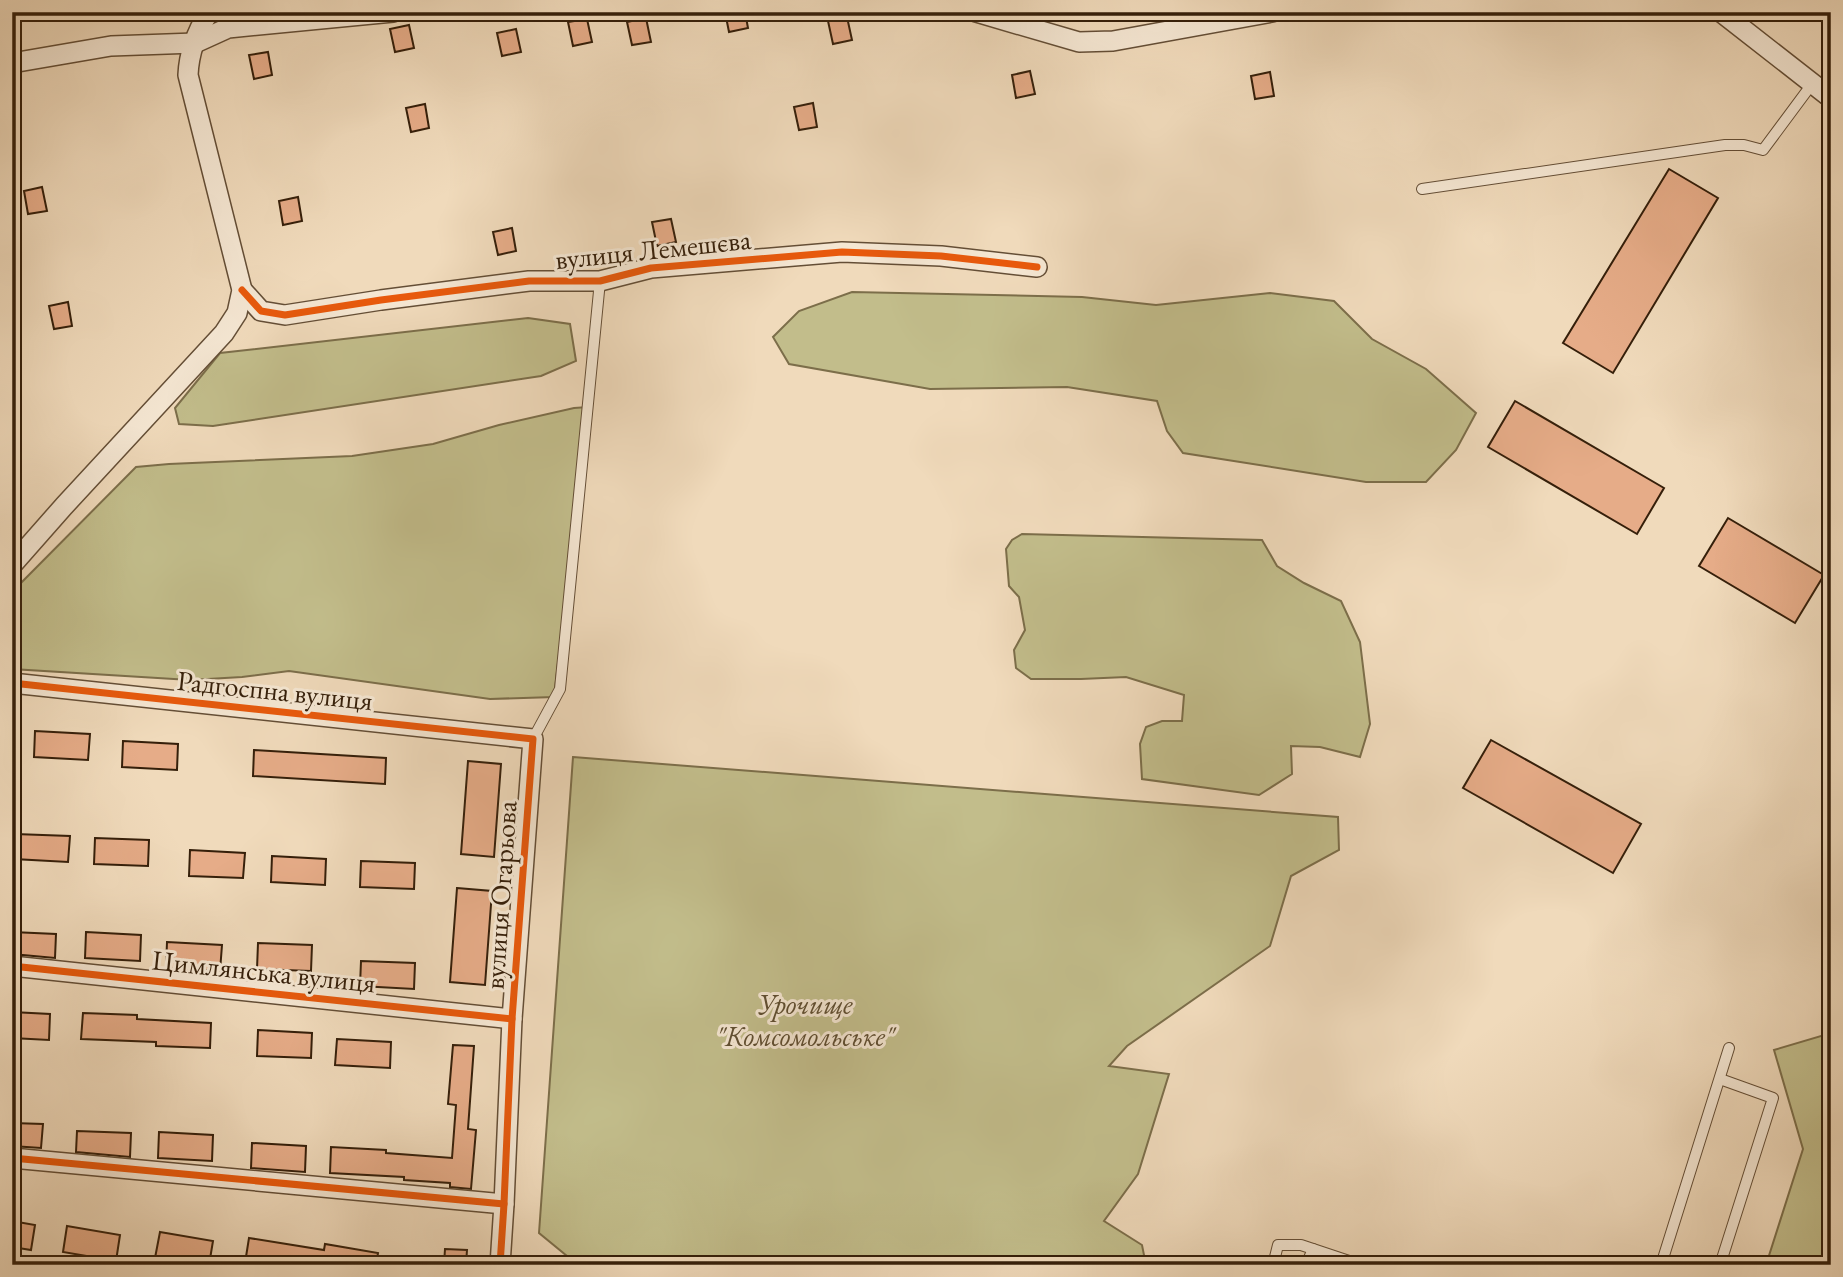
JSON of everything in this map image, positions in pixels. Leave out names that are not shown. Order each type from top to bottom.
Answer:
[{"type":"street","points":[[12,565],[224,333],[237,313],[242,290],[188,75],[189,58],[200,27],[209,12]]},
{"type":"street","points":[[12,63],[111,46],[195,43],[228,28],[393,12]]},
{"type":"street","points":[[976,12],[1079,42],[1113,41],[1272,12]]},
{"type":"street","points":[[1721,12],[1831,98]]},
{"type":"street","name":"вулиця Лемешєва","points":[[242,290],[261,312],[285,315],[530,281],[600,281],[651,268],[842,252],[941,256],[1037,267]]},
{"type":"street","name":"Радгоспна вулиця","points":[[12,683],[533,739]]},
{"type":"street","name":"вулиця Огарьова","points":[[500,1265],[512,1019],[533,739]]},
{"type":"street","name":"Цимлянська вулиця","points":[[12,966],[512,1019]]},
{"type":"street","points":[[12,1158],[504,1204]]},
{"type":"lane","points":[[1422,189],[1725,145],[1744,145],[1763,150],[1812,84]]},
{"type":"lane","points":[[533,739],[560,689],[600,281]]},
{"type":"lane","points":[[1661,1265],[1729,1048]]},
{"type":"lane","points":[[1720,1079],[1773,1098],[1720,1265]]},
{"type":"lane","points":[[1273,1265],[1278,1245],[1301,1245],[1361,1265]]},
{"type":"lane","points":[[1306,1265],[1313,1249]]},
{"type":"green space","points":[[852,292],[1082,297],[1156,305],[1270,293],[1334,301],[1372,339],[1426,369],[1476,413],[1456,450],[1426,482],[1366,482],[1183,453],[1167,431],[1157,401],[1067,387],[930,389],[789,364],[773,337],[799,311]]},
{"type":"green space","points":[[528,318],[570,324],[576,361],[541,376],[213,426],[179,424],[175,408],[220,353]]},
{"type":"green space","points":[[588,407],[554,697],[490,699],[289,671],[190,680],[12,669],[12,592],[136,467],[352,456],[433,444],[499,425]]},
{"type":"green space","points":[[1022,534],[1262,540],[1277,566],[1341,601],[1360,642],[1370,724],[1360,757],[1320,747],[1291,746],[1292,774],[1259,795],[1142,779],[1140,744],[1146,727],[1162,721],[1182,721],[1184,695],[1126,677],[1031,679],[1016,668],[1014,650],[1025,630],[1019,597],[1009,586],[1006,549],[1012,540]]},
{"type":"green space","name":"Урочище \"Комсомольське\"","points":[[573,757],[1338,817],[1339,850],[1291,876],[1270,946],[1127,1046],[1109,1066],[1169,1074],[1138,1174],[1104,1221],[1142,1245],[1146,1265],[578,1265],[539,1233]]},
{"type":"green space","points":[[1831,1033],[1831,1265],[1766,1265],[1803,1149],[1774,1050]]},
{"type":"building","points":[[725,12],[745,12],[748,28],[729,32]]},
{"type":"building","points":[[847,17],[852,40],[833,44],[828,21]]},
{"type":"building","points":[[646,18],[651,42],[632,45],[627,22]]},
{"type":"building","points":[[587,19],[592,42],[573,46],[568,22]]},
{"type":"building","points":[[409,25],[414,48],[395,52],[390,29]]},
{"type":"building","points":[[516,29],[521,52],[502,56],[497,33]]},
{"type":"building","points":[[268,52],[272,75],[254,79],[249,55]]},
{"type":"building","points":[[1030,71],[1035,94],[1016,98],[1012,75]]},
{"type":"building","points":[[1270,72],[1274,96],[1255,99],[1251,76]]},
{"type":"building","points":[[813,103],[817,127],[799,130],[794,107]]},
{"type":"building","points":[[425,104],[429,128],[411,132],[406,108]]},
{"type":"building","points":[[1669,169],[1718,198],[1613,373],[1563,343]]},
{"type":"building","points":[[42,187],[47,211],[28,214],[24,191]]},
{"type":"building","points":[[298,197],[302,221],[283,225],[279,201]]},
{"type":"building","points":[[671,219],[676,242],[657,246],[652,222]]},
{"type":"building","points":[[512,228],[516,251],[498,255],[493,232]]},
{"type":"building","points":[[68,302],[72,326],[54,329],[49,306]]},
{"type":"building","points":[[1515,401],[1664,488],[1637,534],[1488,447]]},
{"type":"building","points":[[1728,518],[1824,575],[1795,623],[1699,566]]},
{"type":"building","points":[[35,731],[90,734],[88,760],[34,757]]},
{"type":"building","points":[[1491,740],[1641,824],[1613,873],[1463,788]]},
{"type":"building","points":[[123,741],[178,744],[177,770],[122,767]]},
{"type":"building","points":[[254,750],[386,758],[385,784],[253,776]]},
{"type":"building","points":[[468,761],[501,764],[494,857],[461,854]]},
{"type":"building","points":[[15,834],[70,836],[68,862],[14,859]]},
{"type":"building","points":[[95,838],[149,840],[148,866],[94,864]]},
{"type":"building","points":[[190,850],[245,853],[243,878],[189,876]]},
{"type":"building","points":[[272,856],[326,859],[325,885],[271,882]]},
{"type":"building","points":[[361,861],[415,863],[414,889],[360,887]]},
{"type":"building","points":[[457,888],[492,891],[485,985],[450,982]]},
{"type":"building","points":[[12,932],[56,934],[55,958],[12,954]]},
{"type":"building","points":[[86,932],[141,935],[140,961],[85,958]]},
{"type":"building","points":[[167,942],[222,945],[220,971],[166,968]]},
{"type":"building","points":[[258,943],[312,945],[311,971],[257,969]]},
{"type":"building","points":[[361,961],[415,963],[414,989],[360,986]]},
{"type":"building","points":[[12,1012],[50,1014],[49,1040],[12,1038]]},
{"type":"building","points":[[83,1013],[137,1015],[137,1019],[211,1023],[210,1048],[156,1046],[156,1042],[81,1039]]},
{"type":"building","points":[[258,1030],[312,1033],[311,1058],[257,1056]]},
{"type":"building","points":[[337,1039],[391,1042],[390,1068],[335,1065]]},
{"type":"building","points":[[453,1045],[474,1046],[468,1129],[476,1130],[471,1189],[450,1187],[450,1183],[404,1180],[404,1177],[330,1173],[331,1147],[452,1158],[456,1105],[448,1104]]},
{"type":"building","points":[[12,1123],[43,1124],[41,1148],[12,1146]]},
{"type":"building","points":[[77,1131],[131,1133],[130,1157],[76,1152]]},
{"type":"building","points":[[159,1132],[213,1135],[212,1161],[158,1158]]},
{"type":"building","points":[[252,1143],[306,1146],[305,1172],[251,1168]]},
{"type":"building","points":[[12,1221],[35,1225],[31,1250],[12,1247]]},
{"type":"building","points":[[67,1226],[120,1235],[116,1261],[63,1252]]},
{"type":"building","points":[[160,1232],[213,1241],[209,1265],[155,1258]]},
{"type":"building","points":[[249,1238],[324,1250],[325,1244],[378,1253],[376,1265],[256,1265],[245,1263]]},
{"type":"building","points":[[445,1249],[467,1250],[466,1265],[444,1265]]},
{"type":"cycle path","points":[[242,290],[261,311],[285,315],[529,281],[600,281],[651,268],[842,252],[941,256],[1037,267]]},
{"type":"cycle path","points":[[12,683],[533,739],[512,1019],[500,1265]]},
{"type":"cycle path","points":[[12,966],[512,1019]]},
{"type":"cycle path","points":[[12,1158],[504,1204]]}]
